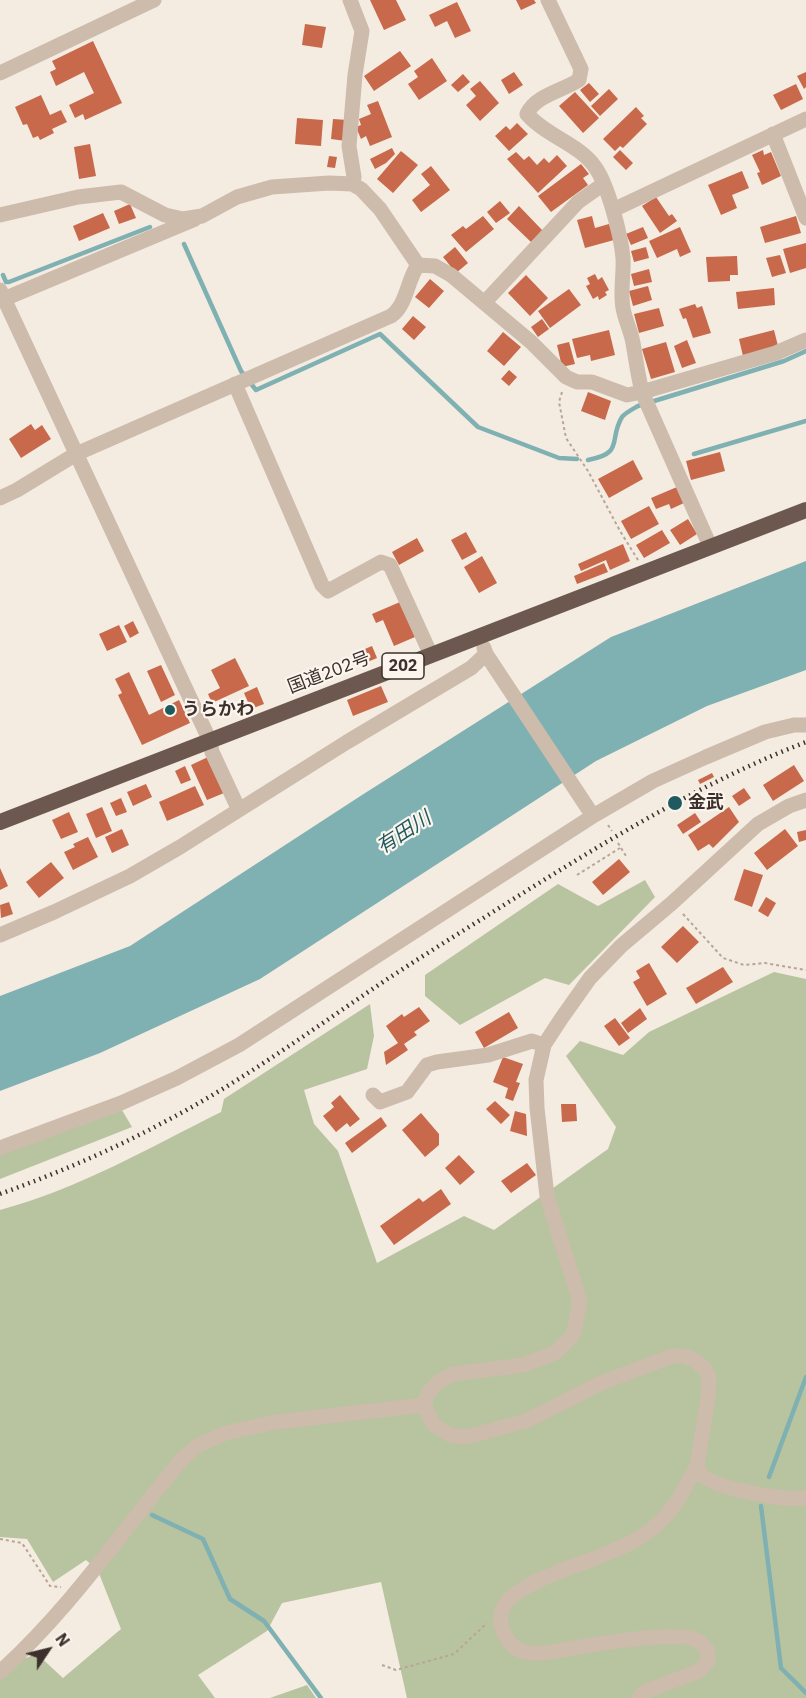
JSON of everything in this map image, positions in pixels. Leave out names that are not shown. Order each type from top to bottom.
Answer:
[{"type":"highway","name":"国道202号","points":[[0,822],[806,510]]},
{"type":"street","points":[[0,73],[154,0]]},
{"type":"street","points":[[350,0],[362,31],[355,75],[349,146],[354,177],[352,184]]},
{"type":"street","points":[[548,0],[581,69],[579,80],[537,101],[527,114],[537,126],[584,156],[595,167],[613,210],[619,232],[623,259],[623,308],[633,343],[635,368],[645,400],[710,546]]},
{"type":"street","points":[[613,210],[806,119]]},
{"type":"street","points":[[773,134],[806,218]]},
{"type":"street","points":[[239,810],[212,752],[210,741],[2,295],[202,216],[237,197],[272,187],[329,183],[352,184],[361,189],[380,209],[418,265]]},
{"type":"street","points":[[485,302],[578,202],[602,185]]},
{"type":"street","points":[[0,215],[78,197],[121,192],[165,215],[183,219],[202,216]]},
{"type":"street","points":[[418,265],[435,266],[451,275],[531,342],[566,377],[577,382],[592,382],[645,400],[806,340]]},
{"type":"street","points":[[0,498],[76,454],[391,316],[398,311],[418,265]]},
{"type":"street","points":[[243,380],[322,585],[328,591],[381,562],[390,565],[430,655]]},
{"type":"street","points":[[481,635],[486,654],[593,816]]},
{"type":"street","points":[[0,935],[130,876],[471,668],[486,654]]},
{"type":"street","points":[[0,1148],[121,1103],[177,1078],[239,1045],[593,816],[653,781],[765,732],[794,725],[806,725]]},
{"type":"street","points":[[639,1698],[644,1692],[699,1671],[708,1661],[708,1651],[699,1641],[686,1638],[626,1639],[546,1653],[522,1651],[508,1641],[501,1626],[501,1613],[507,1600],[527,1586],[617,1549],[645,1534],[665,1518],[682,1494],[697,1466],[708,1397],[709,1377],[705,1368],[684,1356],[672,1356],[601,1383],[526,1421],[466,1437],[450,1434],[434,1425],[424,1405],[428,1393],[437,1383],[453,1374],[523,1365],[555,1353],[573,1335],[580,1302],[547,1196],[537,1108],[536,1080],[544,1045],[590,978],[621,946],[758,825],[789,806],[806,800]]},
{"type":"street","points":[[373,1095],[380,1102],[407,1092],[427,1065],[437,1062],[488,1055],[532,1041],[544,1045]]},
{"type":"street","points":[[0,1672],[23,1651],[75,1595],[175,1467],[197,1446],[226,1433],[276,1422],[424,1405]]},
{"type":"street","points":[[697,1466],[702,1475],[717,1482],[769,1498],[794,1500],[806,1498]]},
{"type":"path","points":[[566,377],[560,402],[566,438],[588,471],[620,531],[645,571]]},
{"type":"path","points":[[618,843],[626,856]]},
{"type":"path","points":[[577,875],[620,848]]},
{"type":"path","points":[[672,903],[723,958],[744,965],[765,963],[806,970]]},
{"type":"path","points":[[0,1539],[22,1543],[50,1586],[60,1588],[67,1582]]},
{"type":"path","points":[[382,1665],[396,1670],[454,1654],[481,1626],[501,1613]]},
{"type":"green space","points":[[645,880],[655,897],[569,985],[545,978],[460,1025],[425,996],[425,975],[558,884],[598,906]]},
{"type":"green space","points":[[774,972],[806,979],[806,1698],[407,1698],[381,1582],[282,1603],[267,1631],[198,1675],[215,1698],[0,1698],[0,1667],[37,1654],[63,1678],[121,1629],[98,1571],[86,1560],[53,1582],[27,1539],[0,1537],[0,1210],[85,1179],[221,1112],[224,1099],[370,1004],[374,1036],[367,1069],[304,1090],[314,1124],[338,1151],[377,1263],[464,1216],[494,1230],[608,1149],[616,1127],[566,1056],[580,1041],[623,1055],[649,1032]]},
{"type":"green space","points":[[122,1110],[132,1127],[0,1179],[0,1155]]},
{"type":"green space","points":[[307,1685],[316,1698],[270,1698]]},
{"type":"water","name":"有田川","points":[[806,561],[806,670],[707,706],[596,761],[260,979],[100,1053],[0,1091],[0,996],[130,946],[611,637]]},
{"type":"building","points":[[370,0],[396,0],[406,20],[384,30]]},
{"type":"building","points":[[516,0],[534,0],[536,3],[521,10]]},
{"type":"building","points":[[457,2],[471,31],[455,38],[447,21],[435,27],[429,15]]},
{"type":"building","points":[[305,24],[326,27],[322,48],[302,45]]},
{"type":"building","points":[[93,41],[122,103],[85,120],[83,114],[75,118],[69,105],[94,93],[84,72],[56,86],[50,72],[56,69],[52,61]]},
{"type":"building","points":[[400,51],[411,66],[374,91],[364,76]]},
{"type":"building","points":[[432,58],[447,81],[419,100],[408,84],[418,77],[414,71]]},
{"type":"building","points":[[514,72],[523,85],[509,94],[501,80]]},
{"type":"building","points":[[806,72],[806,87],[804,89],[797,76]]},
{"type":"building","points":[[463,74],[470,82],[458,92],[451,85]]},
{"type":"building","points":[[480,81],[499,103],[480,121],[466,105],[476,96],[470,89]]},
{"type":"building","points":[[589,83],[599,94],[590,102],[580,90]]},
{"type":"building","points":[[796,84],[803,99],[781,110],[773,95]]},
{"type":"building","points":[[609,89],[618,99],[600,116],[591,106]]},
{"type":"building","points":[[575,92],[599,118],[583,133],[559,106]]},
{"type":"building","points":[[41,95],[50,115],[61,110],[67,122],[52,129],[54,133],[40,140],[38,136],[33,138],[27,124],[23,125],[15,107]]},
{"type":"building","points":[[378,101],[392,137],[370,146],[366,136],[361,139],[356,127],[361,125],[359,119],[371,114],[367,105]]},
{"type":"building","points":[[636,107],[644,116],[641,118],[647,124],[623,148],[620,146],[615,151],[603,139]]},
{"type":"building","points":[[297,118],[323,120],[321,146],[295,144]]},
{"type":"building","points":[[333,119],[348,120],[346,141],[331,139]]},
{"type":"building","points":[[517,123],[528,134],[509,151],[495,136],[506,126],[510,130]]},
{"type":"building","points":[[90,144],[96,176],[79,179],[74,147]]},
{"type":"building","points":[[392,148],[395,154],[375,169],[370,159]]},
{"type":"building","points":[[620,150],[633,163],[626,170],[613,157]]},
{"type":"building","points":[[763,150],[764,155],[771,152],[781,176],[762,185],[757,173],[760,172],[752,155]]},
{"type":"building","points":[[401,151],[418,165],[393,193],[377,179]]},
{"type":"building","points":[[516,152],[524,160],[529,156],[537,165],[544,158],[549,163],[557,155],[567,166],[538,193],[507,159]]},
{"type":"building","points":[[329,156],[337,157],[335,168],[327,167]]},
{"type":"building","points":[[581,164],[589,174],[583,178],[588,185],[551,212],[538,196]]},
{"type":"building","points":[[431,166],[450,190],[421,212],[412,200],[430,185],[421,174]]},
{"type":"building","points":[[742,171],[749,188],[732,195],[737,208],[721,215],[708,185]]},
{"type":"building","points":[[656,197],[669,216],[672,214],[677,221],[660,233],[642,206]]},
{"type":"building","points":[[500,201],[510,213],[496,223],[487,212]]},
{"type":"building","points":[[130,204],[136,218],[119,224],[114,211]]},
{"type":"building","points":[[519,206],[543,231],[531,242],[507,219]]},
{"type":"building","points":[[103,213],[110,228],[79,241],[73,226]]},
{"type":"building","points":[[483,216],[494,229],[466,252],[451,235],[463,226],[466,229]]},
{"type":"building","points":[[592,216],[595,228],[609,224],[614,240],[585,248],[577,220]]},
{"type":"building","points":[[796,216],[801,233],[765,243],[760,227]]},
{"type":"building","points":[[643,227],[648,238],[631,245],[626,234]]},
{"type":"building","points":[[680,227],[691,252],[680,257],[677,249],[657,258],[649,241]]},
{"type":"building","points":[[806,243],[806,268],[790,273],[783,249]]},
{"type":"building","points":[[455,247],[468,263],[456,273],[443,257]]},
{"type":"building","points":[[646,247],[649,258],[634,262],[631,251]]},
{"type":"building","points":[[780,255],[786,273],[772,277],[766,258]]},
{"type":"building","points":[[737,256],[738,275],[730,275],[730,281],[708,282],[706,257]]},
{"type":"building","points":[[649,269],[652,282],[634,286],[631,274]]},
{"type":"building","points":[[595,274],[598,280],[602,277],[609,290],[605,292],[607,295],[599,300],[598,296],[593,299],[586,286],[590,284],[587,278]]},
{"type":"building","points":[[526,275],[548,298],[530,316],[508,293]]},
{"type":"building","points":[[430,279],[444,291],[429,308],[415,297]]},
{"type":"building","points":[[648,286],[652,300],[633,306],[629,291]]},
{"type":"building","points":[[774,288],[775,305],[738,309],[736,292]]},
{"type":"building","points":[[569,289],[581,305],[550,328],[538,311]]},
{"type":"building","points":[[695,304],[697,308],[702,306],[711,333],[693,338],[686,318],[683,319],[679,309]]},
{"type":"building","points":[[659,308],[664,326],[639,333],[634,314]]},
{"type":"building","points":[[413,316],[426,327],[414,340],[402,329]]},
{"type":"building","points":[[542,319],[549,329],[538,337],[531,327]]},
{"type":"building","points":[[609,330],[615,355],[591,361],[590,355],[577,358],[572,339]]},
{"type":"building","points":[[774,330],[778,346],[743,356],[739,339]]},
{"type":"building","points":[[503,332],[521,347],[504,366],[487,351]]},
{"type":"building","points":[[687,340],[696,363],[682,368],[674,346]]},
{"type":"building","points":[[569,342],[575,364],[562,367],[557,345]]},
{"type":"building","points":[[666,342],[675,372],[651,379],[642,349]]},
{"type":"building","points":[[509,370],[517,377],[509,386],[501,379]]},
{"type":"building","points":[[588,392],[611,401],[605,420],[581,411]]},
{"type":"building","points":[[31,424],[35,430],[42,425],[51,439],[21,458],[9,439]]},
{"type":"building","points":[[720,452],[725,471],[691,480],[686,461]]},
{"type":"building","points":[[633,460],[643,479],[609,498],[598,479]]},
{"type":"building","points":[[677,487],[684,503],[671,509],[669,504],[656,509],[651,498]]},
{"type":"building","points":[[649,506],[659,524],[631,539],[621,521]]},
{"type":"building","points":[[688,519],[697,534],[680,545],[670,530]]},
{"type":"building","points":[[662,530],[670,543],[644,558],[636,545]]},
{"type":"building","points":[[466,532],[477,552],[462,560],[451,540]]},
{"type":"building","points":[[417,538],[424,551],[399,565],[392,552]]},
{"type":"building","points":[[623,544],[630,561],[610,570],[606,560],[581,571],[578,564]]},
{"type":"building","points":[[482,556],[497,583],[479,593],[464,567]]},
{"type":"building","points":[[604,563],[608,572],[577,584],[574,576]]},
{"type":"building","points":[[400,602],[415,637],[394,646],[383,620],[376,623],[372,614]]},
{"type":"building","points":[[133,621],[139,633],[130,638],[124,626]]},
{"type":"building","points":[[119,625],[127,642],[107,651],[99,634]]},
{"type":"building","points":[[372,646],[377,658],[358,666],[353,654]]},
{"type":"building","points":[[235,658],[249,686],[212,703],[208,694],[220,688],[211,670]]},
{"type":"building","points":[[161,665],[175,695],[161,702],[147,671]]},
{"type":"building","points":[[129,672],[149,715],[179,700],[190,723],[142,745],[118,695],[122,693],[115,679]]},
{"type":"building","points":[[381,686],[388,702],[353,716],[347,700]]},
{"type":"building","points":[[257,687],[264,704],[251,709],[244,693]]},
{"type":"building","points":[[208,757],[224,793],[207,800],[191,765]]},
{"type":"building","points":[[794,765],[804,781],[773,801],[763,785]]},
{"type":"building","points":[[185,766],[191,780],[181,784],[175,771]]},
{"type":"building","points":[[712,773],[714,777],[700,784],[698,780]]},
{"type":"building","points":[[146,784],[152,797],[133,806],[127,792]]},
{"type":"building","points":[[195,786],[204,805],[167,821],[159,802]]},
{"type":"building","points":[[744,788],[751,798],[739,806],[732,796]]},
{"type":"building","points":[[121,798],[127,812],[116,816],[110,803]]},
{"type":"building","points":[[102,807],[112,831],[96,838],[86,814]]},
{"type":"building","points":[[729,807],[739,822],[713,848],[709,844],[698,851],[688,835]]},
{"type":"building","points":[[69,812],[78,832],[61,839],[52,820]]},
{"type":"building","points":[[695,813],[701,822],[683,834],[677,825]]},
{"type":"building","points":[[122,829],[129,845],[112,853],[105,837]]},
{"type":"building","points":[[785,829],[798,846],[767,870],[754,853]]},
{"type":"building","points":[[806,830],[806,840],[799,842],[797,832]]},
{"type":"building","points":[[88,837],[98,857],[73,870],[64,852],[75,847],[73,844]]},
{"type":"building","points":[[619,859],[630,872],[603,895],[592,882]]},
{"type":"building","points":[[51,862],[64,878],[39,898],[26,882]]},
{"type":"building","points":[[0,868],[8,886],[0,890]]},
{"type":"building","points":[[744,869],[763,875],[752,907],[734,900]]},
{"type":"building","points":[[766,897],[776,903],[768,917],[758,911]]},
{"type":"building","points":[[9,902],[13,914],[1,918],[0,905]]},
{"type":"building","points":[[683,926],[699,942],[677,963],[661,947]]},
{"type":"building","points":[[649,963],[667,994],[647,1006],[633,982],[640,978],[636,971]]},
{"type":"building","points":[[723,967],[733,982],[696,1004],[686,988]]},
{"type":"building","points":[[419,1007],[430,1021],[414,1032],[417,1035],[404,1044],[408,1050],[386,1065],[384,1052],[398,1043],[386,1026],[402,1014],[404,1017]]},
{"type":"building","points":[[640,1008],[647,1019],[628,1033],[621,1023]]},
{"type":"building","points":[[509,1012],[518,1028],[484,1048],[475,1032]]},
{"type":"building","points":[[615,1018],[630,1038],[619,1046],[604,1026]]},
{"type":"building","points":[[503,1057],[523,1064],[516,1082],[520,1083],[513,1101],[505,1098],[508,1088],[493,1082]]},
{"type":"building","points":[[340,1095],[360,1119],[350,1127],[347,1123],[336,1132],[323,1116],[334,1107],[331,1103]]},
{"type":"building","points":[[495,1101],[510,1115],[501,1124],[486,1109]]},
{"type":"building","points":[[561,1104],[576,1104],[577,1121],[562,1122]]},
{"type":"building","points":[[515,1111],[526,1114],[527,1136],[510,1131]]},
{"type":"building","points":[[421,1113],[439,1134],[439,1145],[425,1157],[402,1130]]},
{"type":"building","points":[[381,1117],[387,1126],[352,1153],[345,1143]]},
{"type":"building","points":[[459,1155],[475,1172],[460,1185],[445,1168]]},
{"type":"building","points":[[527,1163],[536,1175],[511,1193],[501,1181]]},
{"type":"building","points":[[441,1189],[451,1204],[394,1245],[380,1226],[419,1198],[423,1202]]},
{"type":"waterway","points":[[3,275],[6,282],[9,282],[150,227]]},
{"type":"waterway","points":[[184,244],[241,371],[256,390],[380,334],[478,427],[559,458],[577,459]]},
{"type":"waterway","points":[[588,460],[607,454],[614,445],[622,417],[638,406],[784,361],[806,351]]},
{"type":"waterway","points":[[694,454],[806,421]]},
{"type":"waterway","points":[[769,1477],[806,1377]]},
{"type":"waterway","points":[[761,1506],[781,1668],[806,1693]]},
{"type":"waterway","points":[[152,1515],[203,1539],[230,1599],[264,1621],[321,1698]]},
{"type":"railway","points":[[0,1194],[64,1169],[146,1132],[220,1091],[423,956],[616,837],[690,795],[806,742]]},
{"type":"place","name":"うらかわ","points":[[170,710]]},
{"type":"place","name":"金武","points":[[675,803]]}]
